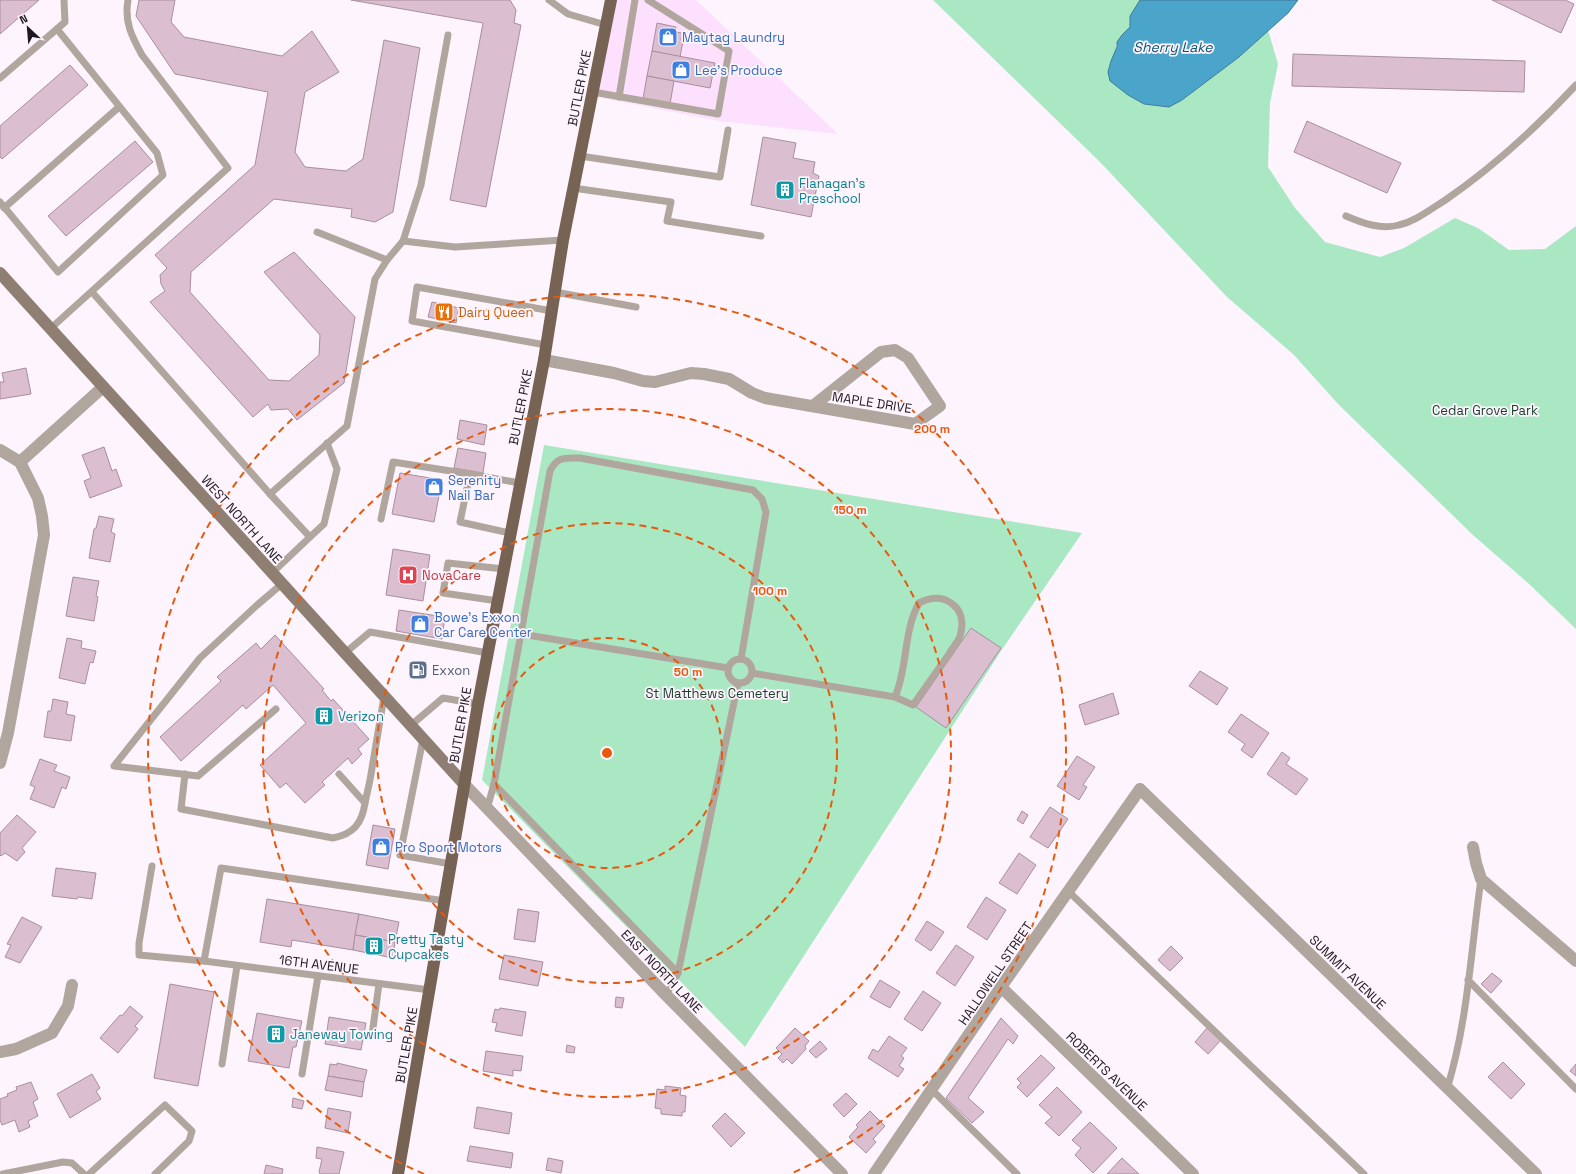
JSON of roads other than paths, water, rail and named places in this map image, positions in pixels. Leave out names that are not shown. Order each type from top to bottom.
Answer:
[{"type":"main road","name":"BUTLER PIKE","points":[[398,1174],[478,704],[544,360],[563,240],[610,0]]},
{"type":"main road","name":"WEST NORTH LANE","points":[[0,273],[464,784]]},
{"type":"street","name":"MAPLE DRIVE","points":[[544,360],[614,373],[643,381],[655,382],[691,373],[704,374],[729,379],[752,393],[765,398],[916,424],[940,406],[908,358],[895,350],[881,352],[813,406]]},
{"type":"street","points":[[20,462],[103,387]]},
{"type":"street","points":[[0,450],[20,462],[38,498],[44,535],[8,733],[0,763]]},
{"type":"street","name":"EAST NORTH LANE","points":[[464,784],[486,809],[666,995],[842,1174]]},
{"type":"street","name":"HALLOWELL STREET","points":[[874,1174],[1001,987],[1140,789]]},
{"type":"street","name":"SUMMIT AVENUE","points":[[1140,789],[1536,1174]]},
{"type":"street","points":[[1474,846],[1476,863],[1481,879],[1576,961]]},
{"type":"street","points":[[0,1052],[16,1049],[52,1033],[68,1006],[72,985]]},
{"type":"street","name":"ROBERTS AVENUE","points":[[1001,987],[1193,1174]]},
{"type":"lane","points":[[0,78],[65,22],[64,0]]},
{"type":"lane","points":[[50,328],[92,292],[228,168],[142,55],[131,36],[127,22],[128,0]]},
{"type":"lane","points":[[549,0],[568,14],[606,25]]},
{"type":"lane","points":[[620,96],[636,0]]},
{"type":"lane","points":[[593,92],[718,114],[729,51],[648,0]]},
{"type":"lane","points":[[56,29],[120,107],[157,153],[163,175],[58,272],[2,205],[120,107]]},
{"type":"lane","points":[[270,494],[347,426],[375,279],[387,260],[403,241],[421,185],[448,35]]},
{"type":"lane","points":[[1346,216],[1365,224],[1382,226],[1397,226],[1416,219],[1459,190],[1512,148],[1550,113],[1576,85]]},
{"type":"lane","points":[[580,156],[720,177],[728,130]]},
{"type":"lane","points":[[574,188],[671,202],[667,221],[761,236]]},
{"type":"lane","points":[[317,232],[387,260]]},
{"type":"lane","points":[[403,241],[455,247],[563,240]]},
{"type":"lane","points":[[546,345],[412,321],[417,287],[552,312]]},
{"type":"lane","points":[[92,292],[270,494],[310,537]]},
{"type":"lane","points":[[555,292],[636,307]]},
{"type":"lane","points":[[272,573],[324,524],[337,469],[327,443]]},
{"type":"lane","points":[[486,809],[494,784],[550,471],[554,464],[562,458],[580,458],[753,490],[762,499],[766,512],[741,659]]},
{"type":"lane","points":[[381,519],[393,462],[520,483]]},
{"type":"lane","points":[[470,474],[460,522],[510,533]]},
{"type":"lane","points":[[498,601],[443,593],[448,562],[504,569]]},
{"type":"lane","points":[[276,709],[198,776],[114,766],[200,658],[283,583]]},
{"type":"lane","points":[[752,674],[895,697],[914,705],[960,637],[962,623],[959,610],[950,602],[936,598],[928,599],[919,603],[910,625],[900,686],[895,697]]},
{"type":"lane","points":[[345,653],[370,632],[488,652]]},
{"type":"lane","points":[[521,634],[728,668]]},
{"type":"lane","points":[[741,659],[749,663],[752,667],[752,674],[747,681],[738,683],[732,681],[730,678],[728,668],[731,662],[741,659]]},
{"type":"lane","points":[[666,995],[678,973],[738,683]]},
{"type":"lane","points":[[185,774],[181,809],[322,837],[333,838],[343,836],[352,831],[364,814],[384,697]]},
{"type":"lane","points":[[410,726],[443,698],[478,704]]},
{"type":"lane","points":[[423,739],[400,855],[451,864]]},
{"type":"lane","points":[[339,774],[365,804]]},
{"type":"lane","points":[[494,784],[678,973]]},
{"type":"lane","name":"16TH AVENUE","points":[[152,866],[139,955],[204,961],[430,990]]},
{"type":"lane","points":[[204,961],[221,868],[445,901]]},
{"type":"lane","points":[[1447,1089],[1462,1034],[1481,879]]},
{"type":"lane","points":[[1068,891],[1364,1174]]},
{"type":"lane","points":[[222,1064],[237,966]]},
{"type":"lane","points":[[302,1074],[318,976]]},
{"type":"lane","points":[[1468,980],[1576,1089]]},
{"type":"lane","points":[[372,1035],[379,984]]},
{"type":"lane","points":[[932,1090],[1017,1174]]},
{"type":"lane","points":[[89,1174],[165,1105],[192,1131],[189,1141],[155,1174]]},
{"type":"lane","points":[[3,1174],[63,1162],[72,1163],[84,1174]]},
{"type":"water","name":"Sherry Lake","points":[[1140,0],[1298,0],[1288,13],[1239,57],[1182,100],[1169,107],[1144,104],[1128,95],[1110,81],[1108,72],[1117,47],[1117,42],[1130,27],[1130,16]]},
{"type":"place","name":"Maytag Laundry","points":[[668,37]]},
{"type":"place","name":"Lee's Produce","points":[[681,70]]},
{"type":"place","name":"Flanagan's Preschool","points":[[785,190]]},
{"type":"place","name":"Dairy Queen","points":[[444,312]]},
{"type":"place","name":"Serenity Nail Bar","points":[[434,487]]},
{"type":"place","name":"NovaCare","points":[[408,575]]},
{"type":"place","name":"Bowe's Exxon Car Care Center","points":[[420,624]]},
{"type":"place","name":"Exxon","points":[[418,670]]},
{"type":"place","name":"Verizon","points":[[324,716]]},
{"type":"place","name":"Pro Sport Motors","points":[[381,847]]},
{"type":"place","name":"Pretty Tasty Cupcakes","points":[[374,946]]},
{"type":"place","name":"Janeway Towing","points":[[276,1034]]},
{"type":"park label","name":"Cedar Grove Park","points":[[1485,410]]},
{"type":"park label","name":"St Matthews Cemetery","points":[[717,693]]}]
